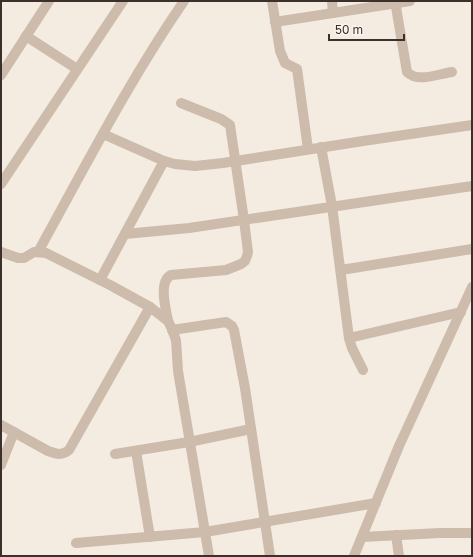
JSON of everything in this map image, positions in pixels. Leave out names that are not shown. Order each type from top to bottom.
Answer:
[{"type":"street","points":[[1,75],[49,1]]},
{"type":"street","points":[[1,184],[122,1]]},
{"type":"street","points":[[38,252],[160,35],[184,1]]},
{"type":"street","points":[[272,1],[282,57],[285,62],[297,69],[308,149]]},
{"type":"street","points":[[332,1],[333,13]]},
{"type":"street","points":[[275,22],[395,2],[410,1]]},
{"type":"street","points":[[395,2],[406,72],[413,77],[419,78],[452,72]]},
{"type":"street","points":[[26,36],[77,69]]},
{"type":"street","points":[[181,103],[221,119],[230,125],[248,252],[245,261],[226,270],[171,275],[167,277],[164,284],[170,326],[176,340],[178,371],[209,556]]},
{"type":"street","points":[[103,134],[164,161],[175,164],[195,166],[472,125]]},
{"type":"street","points":[[321,147],[332,206],[349,338],[352,348],[364,370]]},
{"type":"street","points":[[100,280],[164,161]]},
{"type":"street","points":[[125,234],[189,228],[472,186]]},
{"type":"street","points":[[341,270],[472,249]]},
{"type":"street","points":[[1,252],[14,258],[21,258],[34,252],[46,253],[150,307],[170,326],[222,322],[226,322],[232,326],[245,388],[270,556]]},
{"type":"street","points":[[354,556],[400,446],[472,287]]},
{"type":"street","points":[[1,425],[48,451],[57,454],[65,453],[73,443],[150,307]]},
{"type":"street","points":[[349,338],[461,312]]},
{"type":"street","points":[[115,454],[189,442],[251,429]]},
{"type":"street","points":[[1,465],[14,432]]},
{"type":"street","points":[[136,451],[150,537]]},
{"type":"street","points":[[76,543],[205,532],[376,503]]},
{"type":"street","points":[[362,537],[472,533]]},
{"type":"street","points":[[396,535],[399,556]]}]
